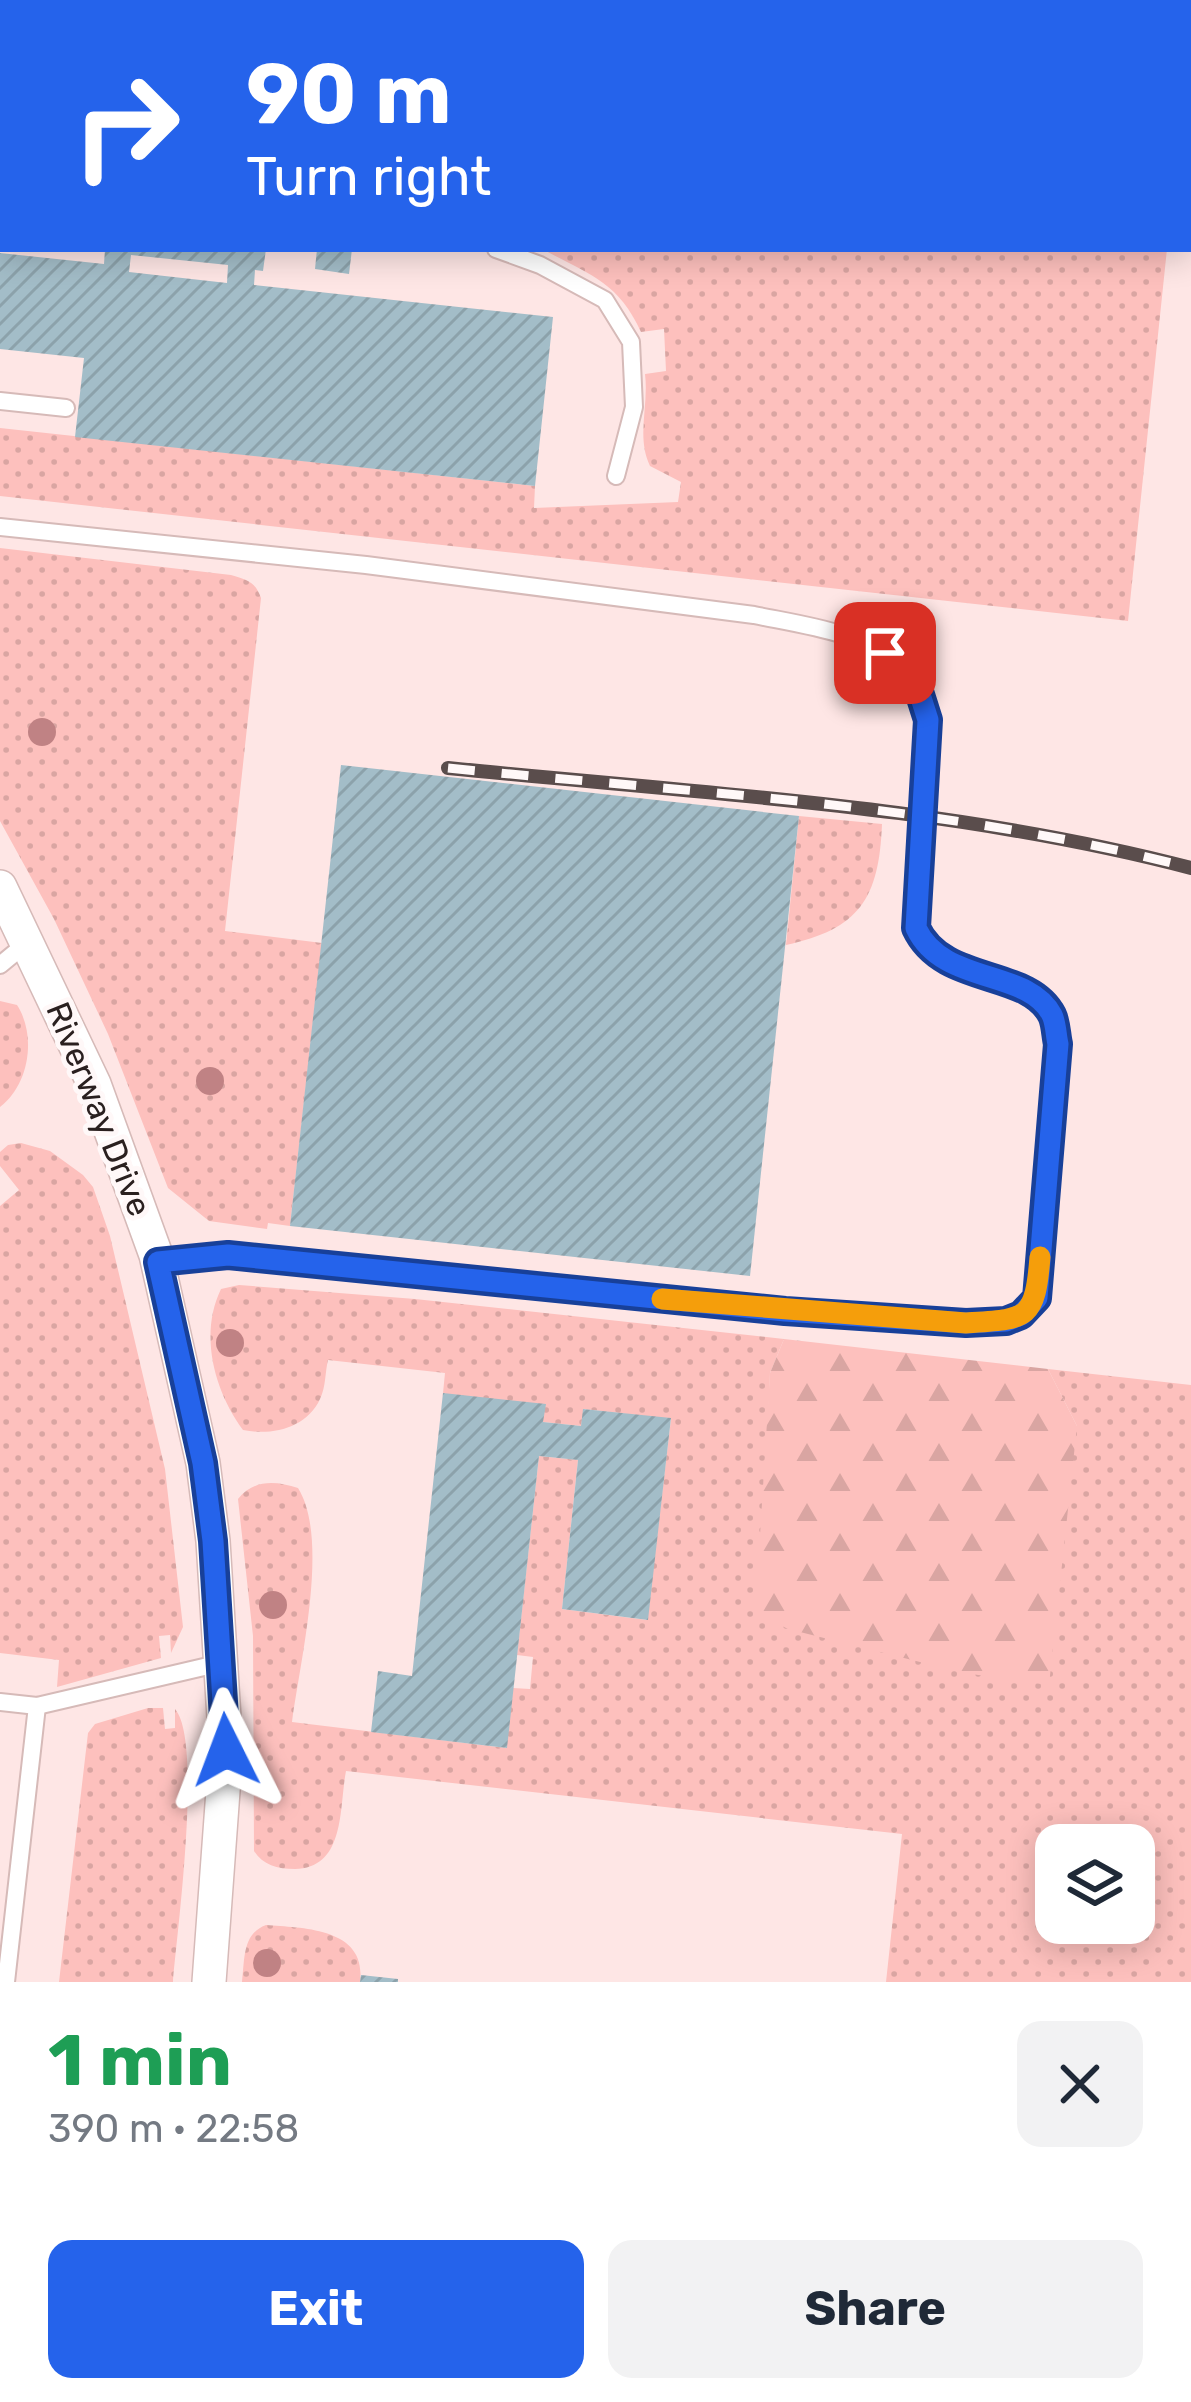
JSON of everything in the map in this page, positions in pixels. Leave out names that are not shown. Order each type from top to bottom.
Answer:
[{"type":"street","name":"Riverway Drive","points":[[0,887],[94,1084],[158,1262],[203,1463],[226,1750],[209,1982]]},
{"type":"lane","points":[[504,252],[540,265],[605,300],[631,342],[634,407],[616,476]]},
{"type":"lane","points":[[0,401],[66,408]]},
{"type":"lane","points":[[0,527],[366,565],[754,615],[817,628],[885,653],[916,682],[928,720],[916,928],[924,946],[937,958],[1040,1001],[1052,1016],[1058,1044],[1037,1298],[1030,1310],[1006,1321],[966,1323],[785,1311],[228,1255],[158,1262]]},
{"type":"lane","points":[[0,965],[29,941]]},
{"type":"lane","points":[[0,1702],[37,1706],[222,1663]]},
{"type":"lane","points":[[6,1982],[37,1706]]},
{"type":"green space","points":[[548,252],[1167,252],[1128,621],[0,496],[0,428],[535,486],[534,508],[678,502],[681,482],[650,466],[643,433],[645,374],[666,371],[664,329],[641,332],[612,290]]},
{"type":"green space","points":[[0,548],[231,575],[250,582],[259,592],[225,931],[322,943],[290,1226],[268,1223],[267,1229],[209,1221],[168,1188],[108,1034],[54,919],[0,821]]},
{"type":"green space","points":[[799,816],[882,824],[880,850],[870,891],[860,907],[831,930],[786,945]]},
{"type":"green space","points":[[0,1001],[17,1005],[28,1045],[18,1086],[0,1107]]},
{"type":"green space","points":[[21,1143],[50,1151],[83,1175],[93,1187],[110,1236],[165,1469],[183,1627],[171,1653],[170,1635],[159,1636],[161,1658],[57,1687],[59,1660],[0,1653],[0,1206],[19,1190],[0,1166],[0,1152]]},
{"type":"green space","points":[[239,1285],[784,1339],[770,1373],[768,1426],[1077,1426],[1048,1369],[1191,1385],[1191,1982],[886,1982],[902,1834],[346,1771],[337,1833],[324,1858],[295,1869],[262,1860],[254,1851],[253,1636],[238,1499],[244,1492],[266,1483],[298,1488],[307,1510],[312,1538],[310,1601],[292,1722],[506,1748],[513,1688],[530,1689],[533,1657],[517,1655],[539,1456],[578,1460],[562,1609],[647,1620],[671,1419],[584,1409],[581,1426],[543,1422],[443,1393],[445,1373],[328,1360],[322,1394],[307,1417],[277,1430],[243,1430],[217,1380],[211,1343],[214,1306],[221,1289]]},
{"type":"green space","points":[[784,1339],[1048,1369],[1077,1426],[1049,1685],[964,1673],[788,1629],[764,1617],[756,1600],[770,1373]]},
{"type":"green space","points":[[163,1708],[165,1729],[175,1728],[175,1709],[187,1758],[186,1839],[173,1982],[59,1982],[88,1733],[95,1724]]},
{"type":"green space","points":[[266,1925],[314,1930],[343,1941],[360,1964],[360,1982],[242,1982],[249,1941]]},
{"type":"building","points":[[105,252],[266,252],[263,271],[255,270],[254,285],[553,317],[535,486],[75,437],[84,358],[0,349],[0,253],[104,264]],"holes":[[[131,255],[228,265],[227,283],[129,272]]]},
{"type":"building","points":[[317,252],[352,252],[349,274],[315,269]]},
{"type":"building","points":[[341,765],[799,816],[750,1276],[290,1226]]},
{"type":"building","points":[[443,1393],[546,1404],[543,1422],[581,1426],[583,1409],[671,1418],[648,1620],[562,1609],[578,1460],[539,1456],[507,1748],[371,1732],[378,1671],[412,1676]]},
{"type":"building","points":[[361,1975],[398,1979],[398,1982],[360,1982]]},
{"type":"railway","points":[[448,768],[915,815],[1008,829],[1191,868]]},
{"type":"slow traffic","points":[[662,1299],[966,1323],[1006,1321],[1030,1310],[1037,1298],[1040,1257]]},
{"type":"route","points":[[226,1750],[213,1541],[203,1463],[158,1262],[228,1255],[785,1311],[966,1323],[1006,1321],[1030,1310],[1037,1298],[1058,1044],[1052,1016],[1040,1001],[937,958],[924,946],[916,928],[928,720],[916,682],[885,653]]}]
